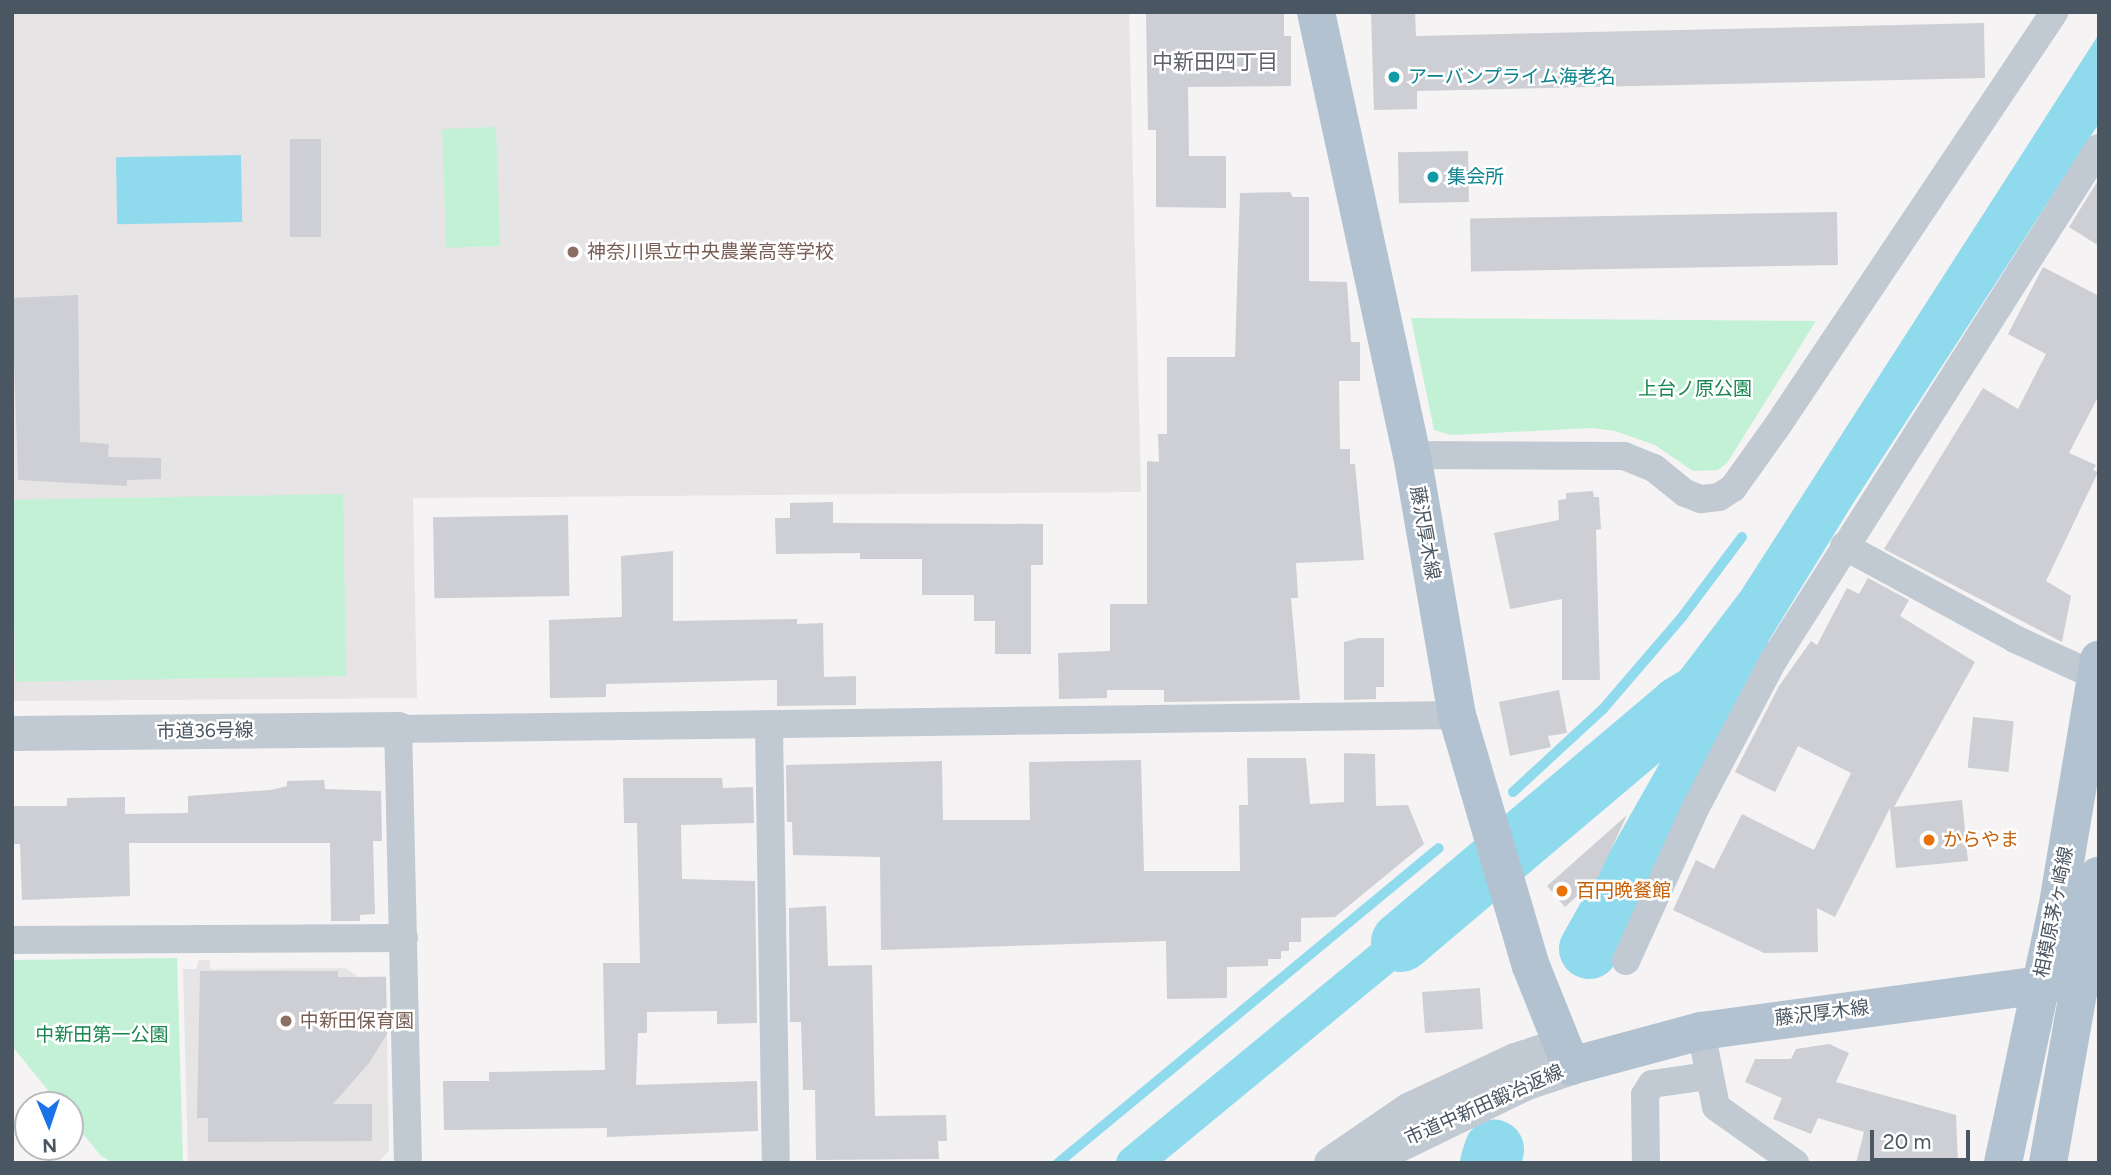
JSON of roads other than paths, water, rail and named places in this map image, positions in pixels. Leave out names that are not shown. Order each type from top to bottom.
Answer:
[{"type":"main road","name":"藤沢厚木線","points":[[1316,12],[1412,456],[1457,715],[1491,842],[1566,1056]]},
{"type":"main road","name":"相模原茅ヶ崎線","points":[[2003,1163],[2042,973],[2097,667]]},
{"type":"main road","name":"相模原茅ヶ崎線","points":[[2048,1163],[2092,966],[2099,875]]},
{"type":"main road","name":"藤沢厚木線","points":[[1566,1056],[2092,966]]},
{"type":"main road","name":"藤沢厚木線","points":[[1566,1056],[1715,1007],[1945,979],[2042,973]]},
{"type":"street","points":[[1412,456],[1624,456],[1654,468],[1685,493],[1701,499],[1720,498],[1733,488],[1778,425],[2055,12]]},
{"type":"street","points":[[1626,961],[1715,771],[1773,661],[2099,148]]},
{"type":"street","points":[[1844,546],[2015,639],[2097,667]]},
{"type":"street","points":[[408,1163],[398,729],[769,727],[1457,715]]},
{"type":"street","points":[[769,727],[776,1163]]},
{"type":"street","name":"市道36号線","points":[[12,733],[398,729]]},
{"type":"street","points":[[12,940],[404,938]]},
{"type":"street","points":[[1701,1031],[1716,1107],[1796,1163]]},
{"type":"street","name":"市道中新田鍛冶返線","points":[[1331,1163],[1410,1108],[1515,1060],[1566,1056]]},
{"type":"street","name":"市道中新田鍛冶返線","points":[[1360,1163],[1524,1083],[1566,1056]]},
{"type":"street","points":[[1646,1163],[1645,1095],[1652,1084],[1708,1076]]},
{"type":"water","points":[[2099,34],[2098,125],[1852,505],[1742,684],[1718,735],[1673,718],[1654,705],[1741,591]]},
{"type":"water","points":[[241,155],[242,222],[117,224],[116,157]]},
{"type":"waterway","points":[[1513,792],[1603,709],[1682,617],[1742,537]]},
{"type":"waterway","points":[[1589,949],[1711,733],[1742,658]]},
{"type":"waterway","points":[[1401,942],[1680,706],[1733,674]]},
{"type":"waterway","points":[[1058,1163],[1439,848]]},
{"type":"waterway","points":[[1133,1163],[1401,942]]},
{"type":"waterway","points":[[1490,1163],[1494,1150]]},
{"type":"place","name":"アーバンプライム海老名","points":[[1394,77]]},
{"type":"place","name":"集会所","points":[[1433,177]]},
{"type":"place","name":"神奈川県立中央農業高等学校","points":[[573,252]]},
{"type":"place","name":"からやま","points":[[1929,840]]},
{"type":"place","name":"百円晩餐館","points":[[1562,891]]},
{"type":"place","name":"中新田保育園","points":[[286,1021]]},
{"type":"district","name":"中新田四丁目","points":[[1215,62]]},
{"type":"park label","name":"上台ノ原公園","points":[[1695,389]]},
{"type":"park label","name":"中新田第一公園","points":[[102,1035]]}]
